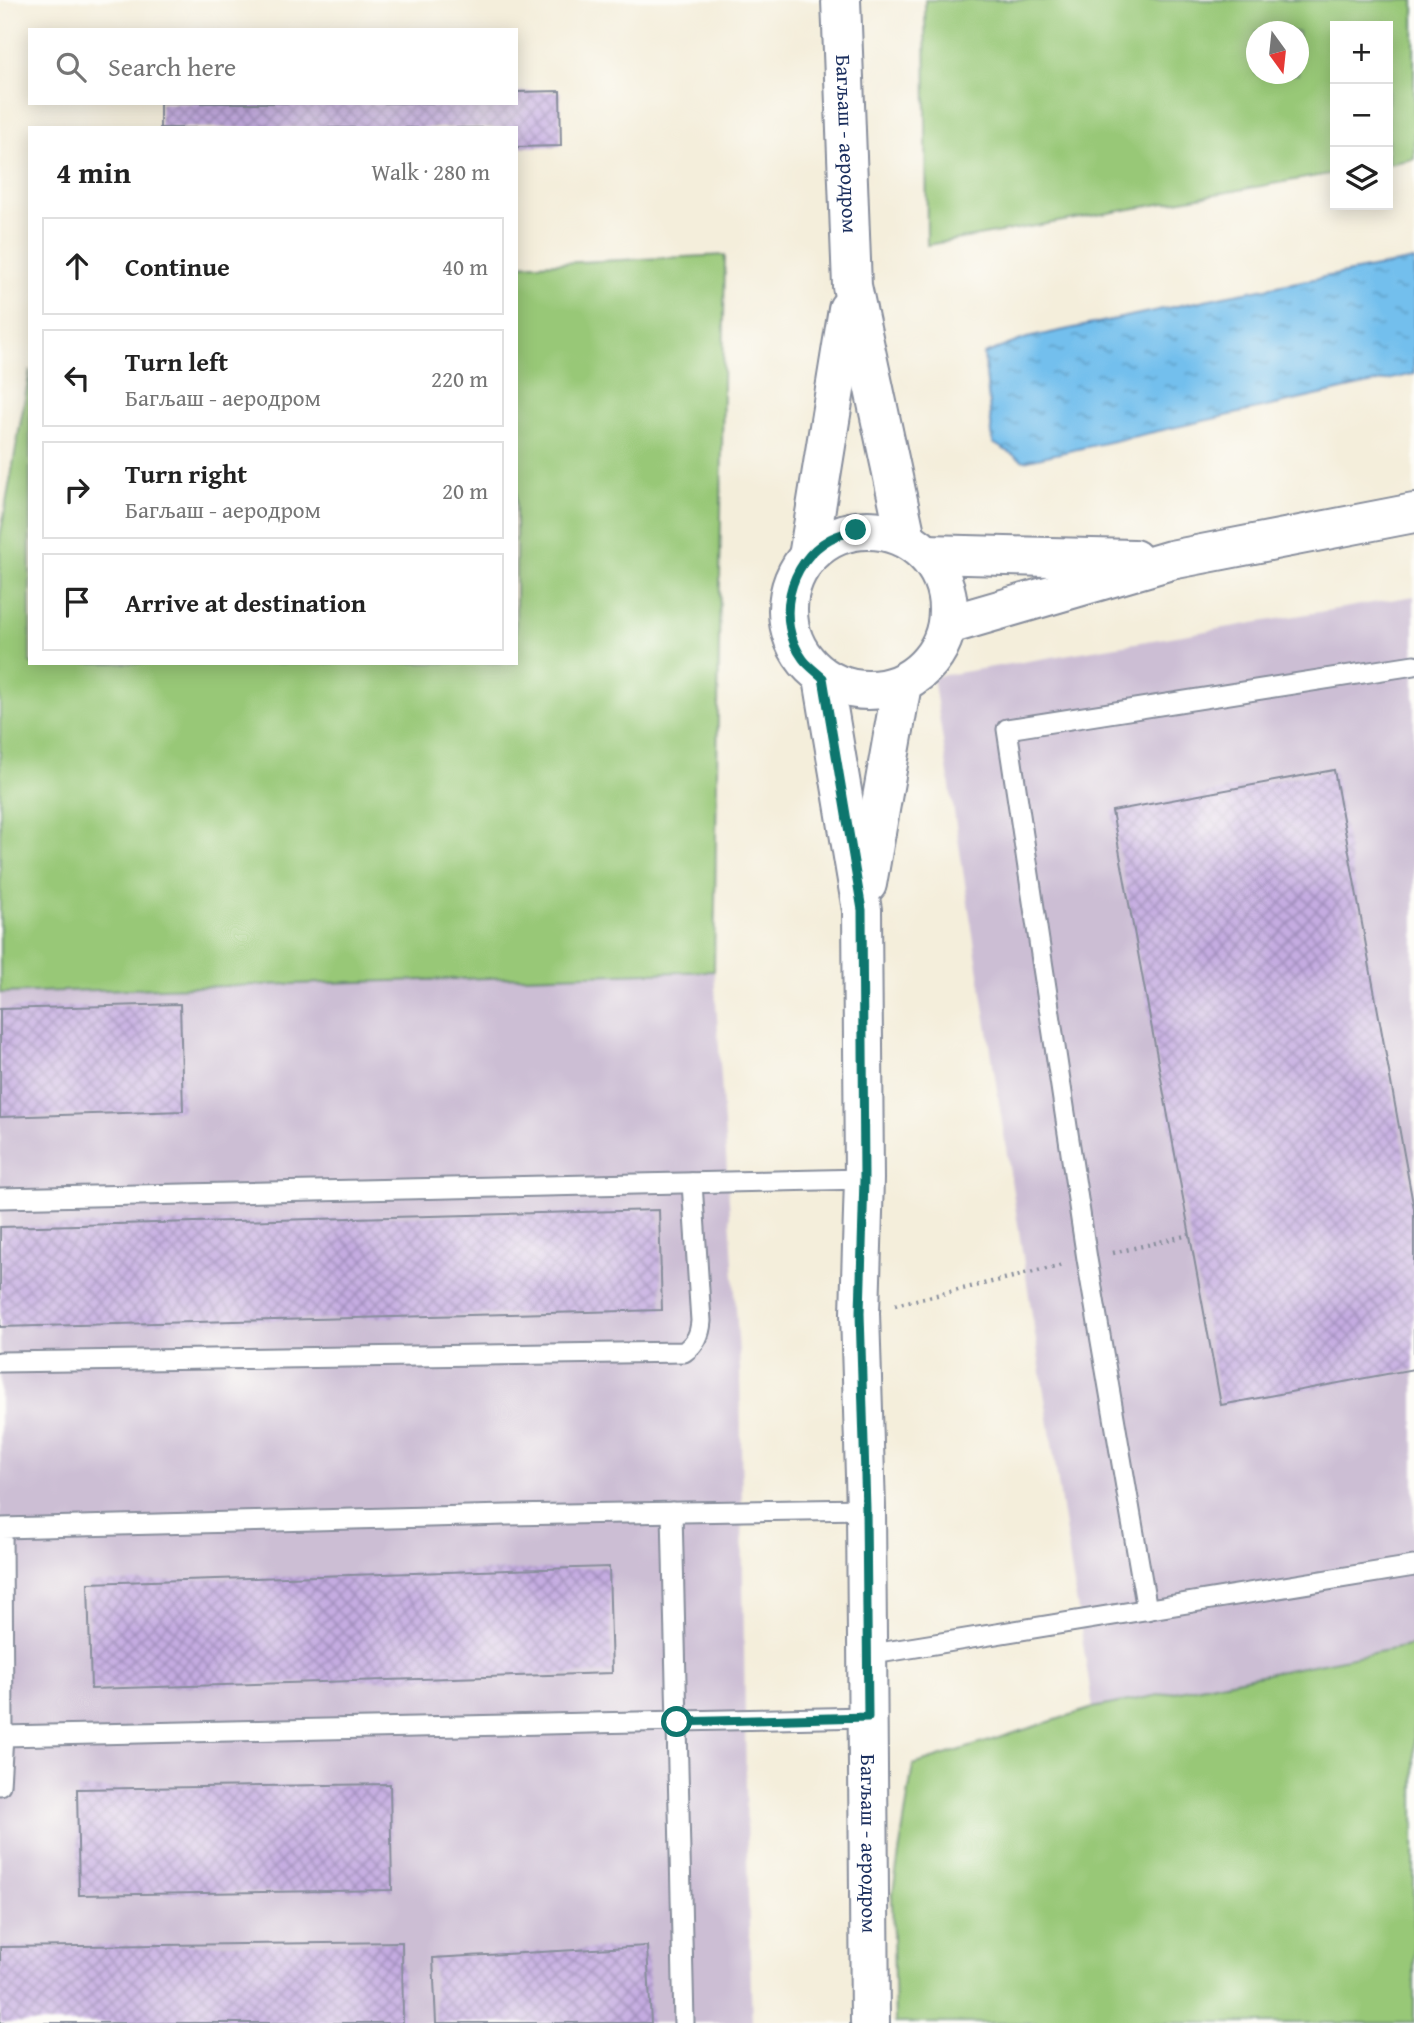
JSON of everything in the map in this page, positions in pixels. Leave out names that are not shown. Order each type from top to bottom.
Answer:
[{"type":"street","name":"Багљаш - аеродром","points":[[808,556],[852,286],[841,0]]},
{"type":"street","name":"Багљаш - аеродром","points":[[852,286],[916,546]]},
{"type":"street","points":[[948,625],[1171,559],[1414,513]]},
{"type":"street","name":"Багљаш - аеродром","points":[[856,530],[881,530],[916,546],[941,575],[949,599],[948,625],[939,649],[924,669],[902,684],[876,691],[848,688],[823,678],[803,659],[791,634],[789,620],[788,607],[793,580],[808,556],[830,539],[856,530]]},
{"type":"street","points":[[916,546],[1171,559]]},
{"type":"street","name":"Багљаш - аеродром","points":[[823,678],[862,910],[864,1179],[860,1313],[866,1509],[870,2023]]},
{"type":"street","name":"Багљаш - аеродром","points":[[862,910],[902,684]]},
{"type":"lane","points":[[1147,1610],[1087,1259],[1007,729],[1414,665]]},
{"type":"lane","points":[[0,1198],[864,1179]]},
{"type":"lane","points":[[0,1362],[684,1352],[696,1342],[701,1321],[692,1183]]},
{"type":"lane","points":[[0,1785],[3,1736],[2,1528],[866,1509]]},
{"type":"lane","points":[[672,1512],[684,2023]]},
{"type":"lane","points":[[867,1655],[1414,1566]]},
{"type":"lane","points":[[3,1736],[868,1717]]},
{"type":"path","points":[[860,1313],[1189,1235]]},
{"type":"shaded area","points":[[1414,596],[1414,1645],[1093,1708],[933,677]]},
{"type":"shaded area","points":[[714,971],[740,1369],[752,2023],[0,2023],[0,993]]},
{"type":"green space","points":[[925,0],[1414,0],[1414,159],[1393,163],[1393,21],[1330,21],[1330,174],[927,245]]},
{"type":"green space","points":[[725,255],[714,971],[0,993],[0,537],[28,381],[28,665],[518,665],[518,265]]},
{"type":"green space","points":[[1414,1645],[1414,2023],[895,2023],[892,1898],[913,1765],[1093,1708]]},
{"type":"water","points":[[1414,260],[1414,374],[1024,461],[993,443],[984,354],[1027,338],[1224,296]]},
{"type":"building","points":[[560,91],[561,146],[518,147],[518,126],[160,126],[160,105],[518,105],[518,92]]},
{"type":"building","points":[[1334,770],[1414,1209],[1414,1369],[1221,1405],[1112,811]]},
{"type":"building","points":[[180,1004],[183,1111],[0,1117],[0,1009]]},
{"type":"building","points":[[659,1210],[662,1310],[0,1327],[0,1227]]},
{"type":"building","points":[[609,1567],[612,1673],[91,1689],[88,1583]]},
{"type":"building","points":[[390,1784],[392,1890],[79,1895],[77,1789]]},
{"type":"building","points":[[402,1942],[403,2023],[0,2023],[0,1947]]},
{"type":"building","points":[[647,1946],[651,2023],[436,2023],[433,1958]]},
{"type":"route","points":[[677,1722],[868,1717],[866,1509],[860,1313],[864,1179],[862,910],[823,678],[803,659],[791,634],[788,607],[793,580],[808,556],[830,539],[856,530]]}]
